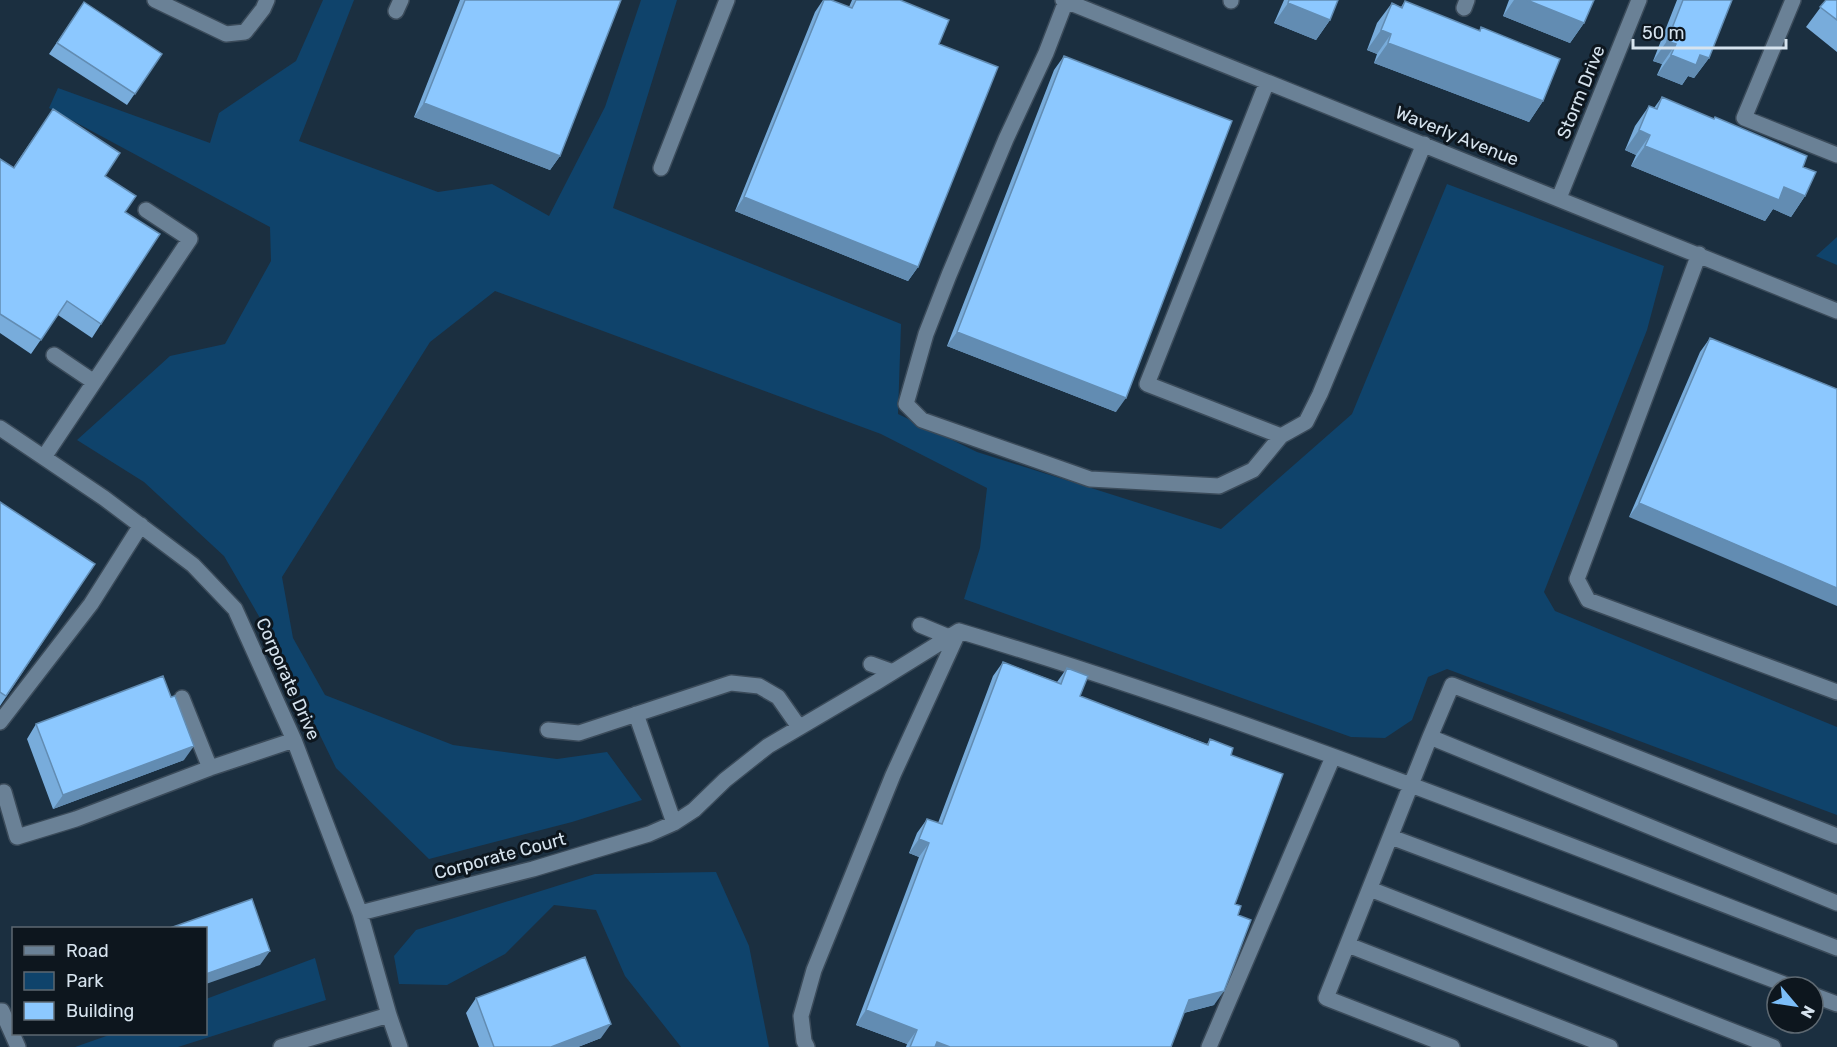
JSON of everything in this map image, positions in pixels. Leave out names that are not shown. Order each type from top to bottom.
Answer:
[{"type":"street","points":[[155,0],[226,34],[245,32],[263,9],[267,0]]},
{"type":"street","points":[[662,168],[727,0]]},
{"type":"street","name":"Storm Drive","points":[[1559,198],[1639,0]]},
{"type":"street","points":[[1793,0],[1744,118],[1837,155]]},
{"type":"street","points":[[1064,1],[1046,53],[1006,139],[926,334],[906,404],[922,420],[1090,479],[1218,486],[1253,470],[1281,436],[1306,422],[1424,144]]},
{"type":"street","name":"Waverly Avenue","points":[[1064,1],[1837,311]]},
{"type":"street","points":[[1267,82],[1147,384],[1281,436]]},
{"type":"street","points":[[44,458],[190,239],[146,210]]},
{"type":"street","points":[[1699,254],[1577,579],[1588,600],[1837,692]]},
{"type":"street","points":[[54,355],[94,382]]},
{"type":"street","name":"Corporate Drive","points":[[0,428],[104,498],[193,565],[235,609],[294,740],[360,912],[400,1047]]},
{"type":"street","points":[[0,722],[91,603],[141,525]]},
{"type":"street","points":[[920,625],[1079,666],[1412,786],[1837,948]]},
{"type":"street","points":[[807,1047],[804,1041],[801,1016],[814,970],[954,634]]},
{"type":"street","name":"Corporate Court","points":[[360,912],[533,869],[650,834],[674,823],[694,810],[724,780],[768,746],[954,634]]},
{"type":"street","points":[[871,664],[893,672]]},
{"type":"street","points":[[548,730],[579,733],[731,683],[759,686],[778,697],[799,727]]},
{"type":"street","points":[[1452,1047],[1326,998],[1452,685],[1837,836]]},
{"type":"street","points":[[182,698],[210,768]]},
{"type":"street","points":[[636,714],[674,823]]},
{"type":"street","points":[[1430,737],[1837,903]]},
{"type":"street","points":[[4,792],[17,837],[76,819],[210,768],[294,740]]},
{"type":"street","points":[[1209,1047],[1333,757]]},
{"type":"street","points":[[1391,837],[1765,977]]},
{"type":"street","points":[[1370,890],[1773,1047]]},
{"type":"street","points":[[1348,945],[1610,1047]]},
{"type":"street","points":[[0,1011],[12,1034]]},
{"type":"street","points":[[281,1047],[389,1015]]},
{"type":"green space","points":[[323,0],[354,0],[299,141],[438,192],[492,184],[549,216],[605,107],[641,0],[677,0],[613,208],[901,324],[898,414],[977,452],[1221,529],[1352,414],[1447,184],[1664,266],[1647,330],[1544,592],[1555,611],[1837,727],[1837,815],[1447,669],[1428,677],[1412,720],[1385,738],[1351,737],[964,599],[980,548],[987,488],[881,434],[495,291],[430,342],[282,577],[293,638],[325,695],[453,745],[557,759],[607,752],[642,800],[572,822],[429,859],[336,768],[278,649],[224,556],[144,482],[77,440],[170,356],[225,344],[271,261],[270,227],[49,108],[58,88],[210,143],[219,113],[296,61]]},
{"type":"green space","points":[[1837,237],[1837,265],[1816,256]]},
{"type":"green space","points":[[716,872],[749,946],[769,1047],[681,1047],[625,976],[596,910],[554,905],[505,954],[447,985],[399,984],[394,956],[416,930],[595,874]]},
{"type":"green space","points":[[315,958],[326,1000],[178,1047],[75,1047],[109,1035],[207,1035],[207,999]]},
{"type":"building","points":[[465,0],[621,0],[560,156],[424,103]]},
{"type":"building","points":[[824,0],[831,0],[852,8],[856,0],[900,0],[949,20],[939,44],[998,67],[918,267],[744,197]]},
{"type":"building","points":[[1289,0],[1338,0],[1330,20],[1288,3]]},
{"type":"building","points":[[1527,0],[1594,0],[1584,23]]},
{"type":"building","points":[[1683,0],[1732,0],[1709,58],[1700,55],[1696,65],[1671,55],[1676,44],[1667,41]]},
{"type":"building","points":[[1826,0],[1837,0],[1837,20],[1820,7]]},
{"type":"building","points":[[1405,1],[1480,31],[1481,27],[1560,59],[1543,101],[1388,43],[1391,34],[1381,30],[1392,3],[1402,8]]},
{"type":"building","points":[[84,2],[162,54],[135,94],[57,43]]},
{"type":"building","points":[[1064,56],[1232,121],[1126,398],[957,332]]},
{"type":"building","points":[[1662,97],[1807,156],[1803,167],[1816,172],[1805,196],[1784,187],[1779,200],[1645,146],[1650,135],[1639,130],[1649,106],[1657,109]]},
{"type":"building","points":[[53,109],[120,153],[105,176],[136,196],[125,212],[160,234],[101,324],[67,301],[41,340],[0,314],[0,159],[14,168]]},
{"type":"building","points":[[1710,338],[1837,389],[1837,588],[1639,503]]},
{"type":"building","points":[[0,502],[95,564],[6,696],[0,692]]},
{"type":"building","points":[[1003,662],[1061,684],[1067,668],[1088,676],[1080,696],[1208,745],[1210,739],[1233,748],[1231,755],[1283,774],[1235,904],[1241,906],[1238,915],[1251,920],[1224,991],[1189,1000],[1171,1047],[950,1047],[937,1042],[935,1047],[910,1047],[917,1030],[866,1010],[929,843],[919,839],[927,819],[942,824]]},
{"type":"building","points":[[163,676],[171,697],[175,696],[194,746],[63,795],[36,724]]},
{"type":"building","points":[[252,899],[270,951],[207,974],[207,927],[173,927]]},
{"type":"building","points":[[585,957],[611,1024],[551,1047],[494,1047],[476,998]]}]
